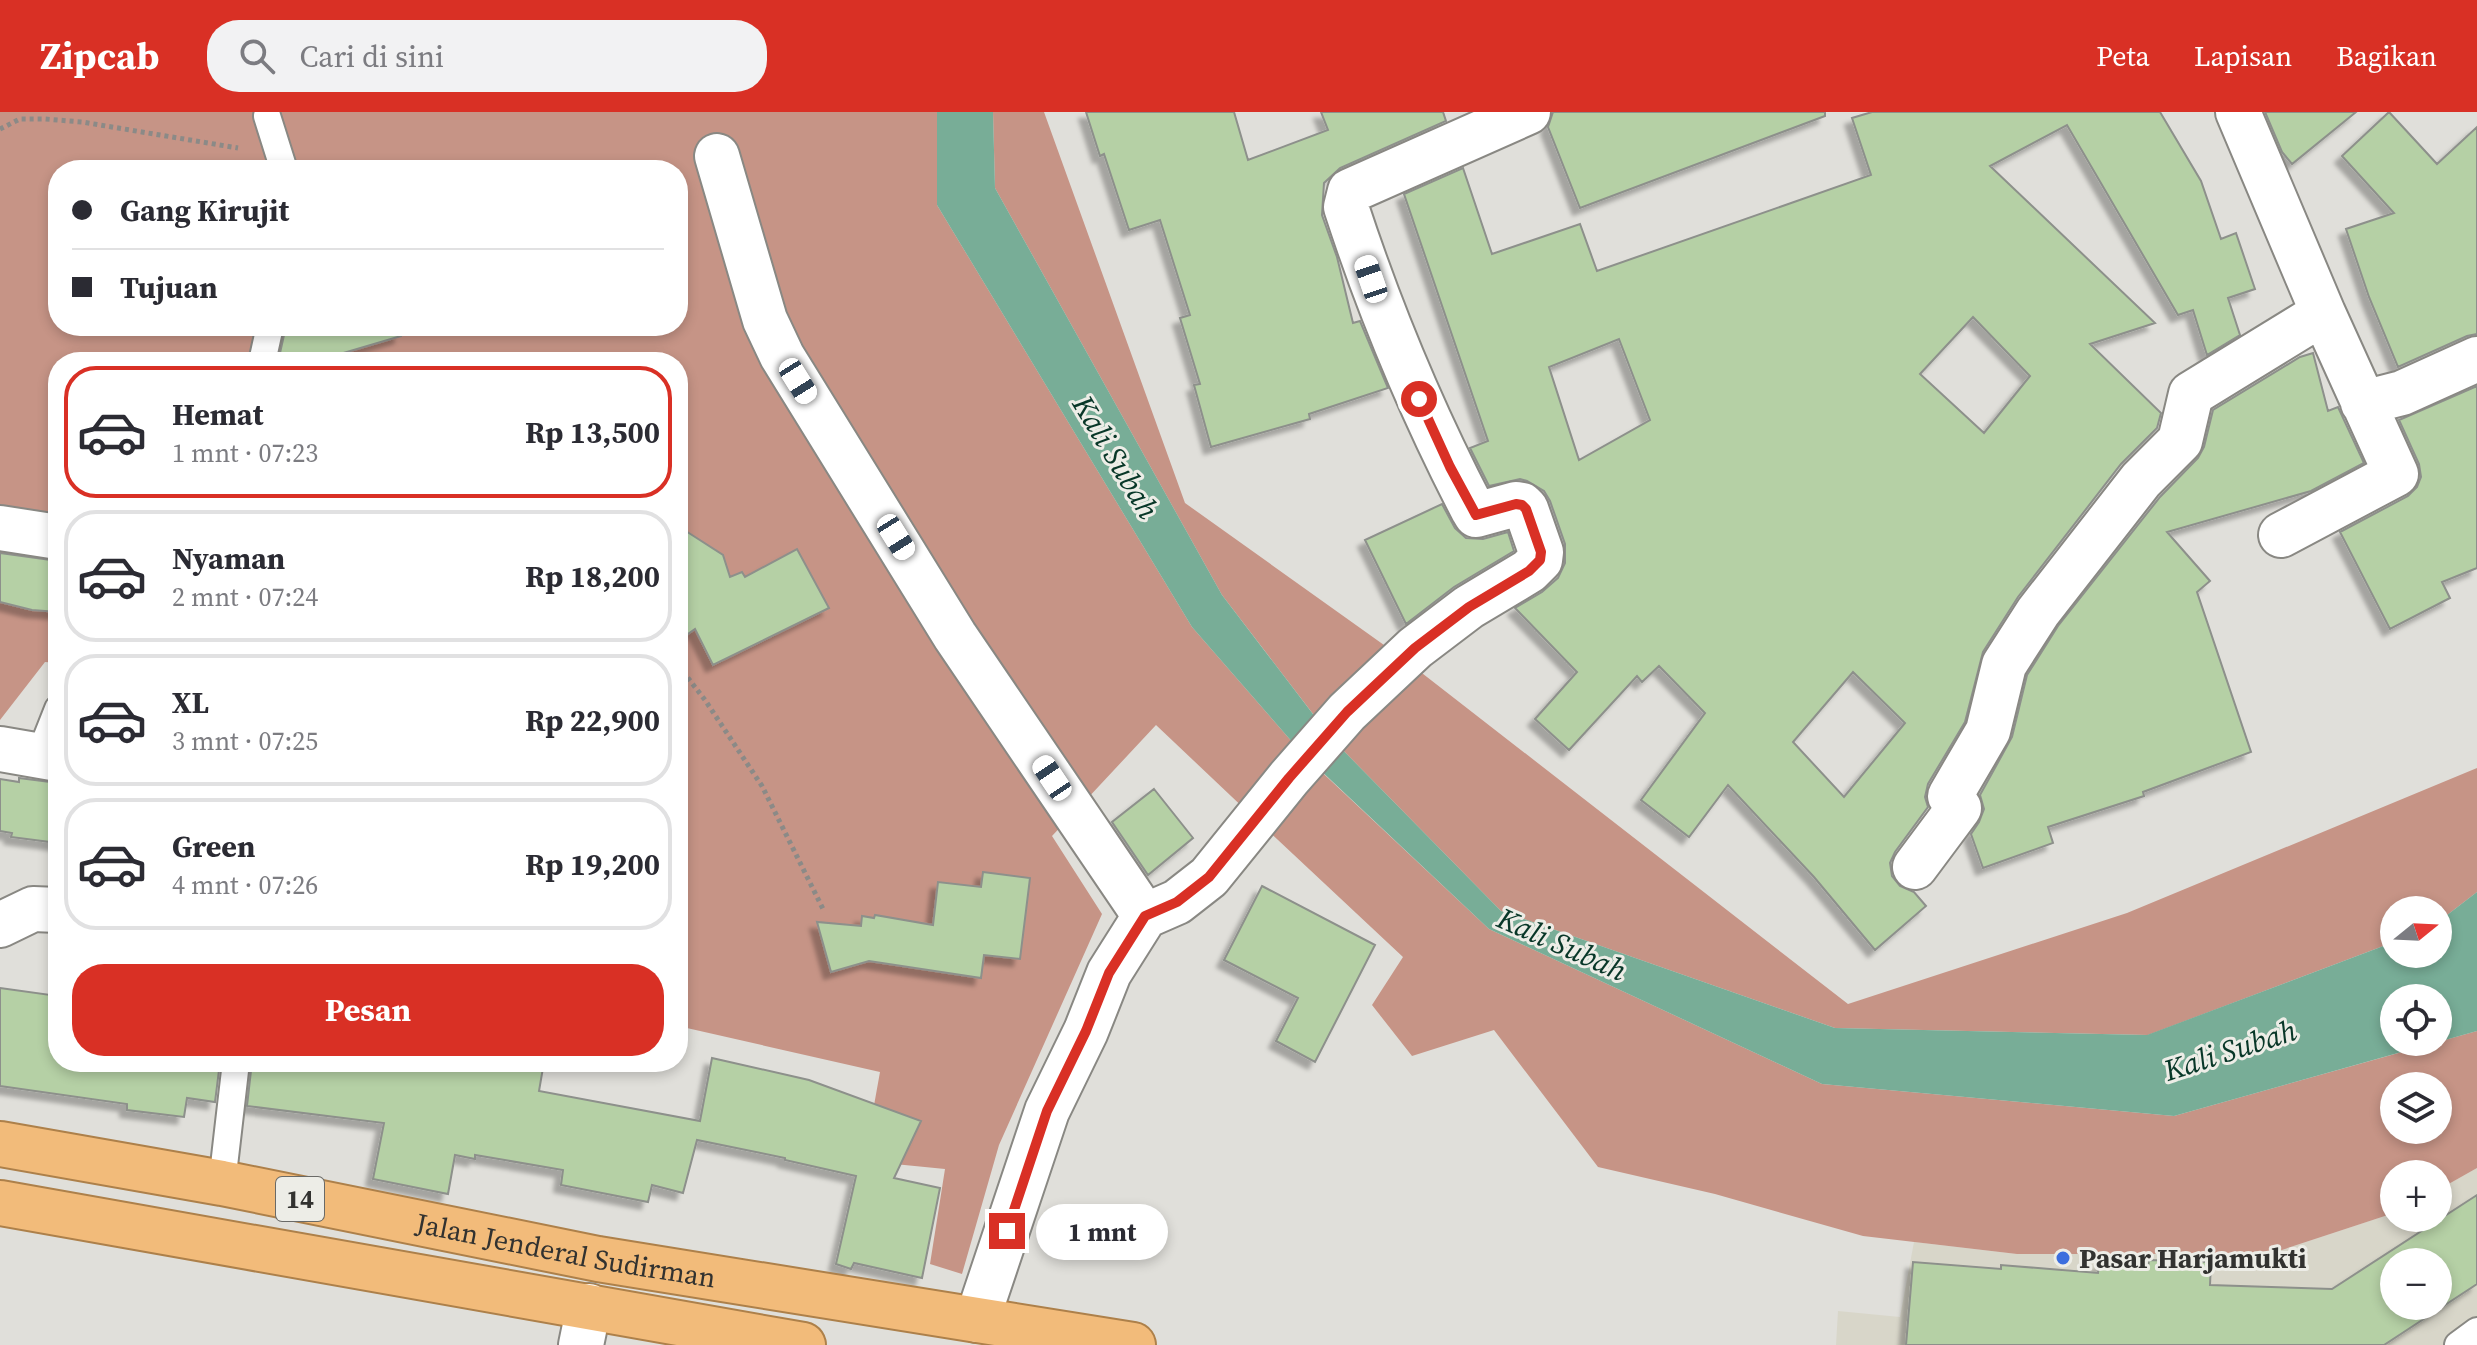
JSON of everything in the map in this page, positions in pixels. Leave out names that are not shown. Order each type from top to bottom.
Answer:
[{"type":"highway","name":"Jalan Jenderal Sudirman","points":[[0,1144],[222,1183],[598,1259],[1133,1345]]},
{"type":"highway","name":"Jalan Jenderal Sudirman","points":[[0,1203],[585,1325],[803,1345]]},
{"type":"highway","points":[[585,1325],[598,1259]]},
{"type":"street","points":[[977,1320],[1047,1111],[1086,1031],[1109,973],[1145,916],[1177,902],[1209,877],[1347,712],[1415,648],[1469,607],[1529,571],[1540,560],[1541,552],[1522,505],[1476,515],[1473,510],[1409,376],[1346,207],[1350,191],[1528,112]]},
{"type":"street","points":[[2238,112],[2323,313],[2396,474],[2281,535]]},
{"type":"street","points":[[717,156],[765,320],[782,356],[955,636],[1145,916]]},
{"type":"street","points":[[1915,867],[1959,808],[1950,796],[1988,731],[2004,665],[2038,612],[2141,480],[2180,441],[2191,394],[2323,313]]},
{"type":"street","points":[[2363,403],[2402,393],[2477,359]]},
{"type":"street","points":[[0,528],[48,535]]},
{"type":"street","points":[[0,925],[33,909],[48,910]]},
{"type":"lane","points":[[267,116],[281,160]]},
{"type":"lane","points":[[32,755],[48,727]]},
{"type":"lane","points":[[222,1183],[235,1072]]},
{"type":"lane","points":[[2458,1345],[2477,1331]]},
{"type":"path","points":[[0,129],[20,119],[82,122],[272,160]]},
{"type":"path","points":[[688,678],[762,786],[824,911]]},
{"type":"shaded area","points":[[0,112],[937,112],[937,205],[1192,627],[1300,751],[1250,814],[1156,725],[1086,800],[755,328],[1067,820],[1052,836],[1102,914],[999,1145],[962,1274],[930,1264],[945,1169],[864,1161],[880,1072],[688,1028],[688,352],[48,352],[48,662],[45,662],[0,720]]},
{"type":"shaded area","points":[[993,112],[1044,112],[1185,503],[1398,655],[1323,727],[1222,595],[995,188]]},
{"type":"shaded area","points":[[1409,663],[1848,1004],[2127,913],[2477,768],[2477,892],[2452,911],[2452,896],[2380,896],[2380,947],[2148,1035],[1835,1028],[1501,911],[1332,739]]},
{"type":"shaded area","points":[[1311,762],[1489,929],[1822,1084],[2174,1116],[2388,1056],[2452,1056],[2452,1038],[2477,1031],[2477,1168],[2452,1182],[2452,1160],[2380,1160],[2380,1218],[2221,1270],[2212,1254],[2017,1254],[1863,1236],[1715,1194],[1598,1167],[1494,1030],[1412,1056],[1372,1005],[1403,957],[1261,824]]},
{"type":"shaded area","name":"Pasar Harjamukti","points":[[2477,1168],[2477,1345],[1836,1345],[1838,1311],[1900,1317],[1914,1242],[2017,1254],[2212,1254],[2221,1270],[2380,1218],[2380,1232],[2452,1232],[2452,1182]]},
{"type":"water","name":"Kali Subah","points":[[937,112],[993,112],[995,188],[1222,595],[1332,739],[1501,911],[1835,1028],[2147,1035],[2380,947],[2380,968],[2452,968],[2452,911],[2477,892],[2477,1031],[2452,1038],[2452,984],[2380,984],[2380,1056],[2387,1056],[2174,1116],[1822,1084],[1489,929],[1300,751],[1192,627],[937,205]]},
{"type":"building","points":[[1086,112],[1234,112],[1248,160],[1328,130],[1321,112],[1443,112],[1446,121],[1340,168],[1324,183],[1322,215],[1337,257],[1353,323],[1360,321],[1388,388],[1309,414],[1310,419],[1211,447],[1194,385],[1200,384],[1180,318],[1190,315],[1160,220],[1129,230],[1104,154],[1100,156]]},
{"type":"building","points":[[1553,112],[1825,112],[1825,116],[1580,208],[1548,127]]},
{"type":"building","points":[[1872,112],[2160,112],[2201,181],[2221,239],[2236,233],[2255,289],[2228,298],[2240,335],[2207,355],[2193,310],[2178,315],[2067,125],[1990,166],[2155,323],[2090,344],[2161,413],[2157,428],[2121,464],[2018,597],[1983,652],[1965,722],[1928,784],[1925,797],[1928,807],[1890,863],[1892,876],[1900,886],[1914,892],[1926,906],[1875,950],[1814,877],[1728,785],[1689,837],[1641,800],[1705,713],[1659,666],[1642,682],[1637,676],[1569,750],[1535,719],[1577,672],[1515,608],[1558,578],[1565,563],[1565,544],[1544,491],[1520,479],[1489,486],[1470,448],[1488,441],[1404,194],[1463,168],[1492,254],[1580,224],[1597,271],[1871,175],[1852,118]],"holes":[[[1973,317],[2030,376],[1984,433],[1920,374]],[[1619,339],[1650,420],[1579,460],[1549,367]],[[1853,672],[1905,723],[1844,797],[1793,742]]]},
{"type":"building","points":[[2265,112],[2356,112],[2292,164],[2282,152]]},
{"type":"building","points":[[2389,112],[2437,164],[2477,127],[2477,334],[2398,367],[2369,297],[2346,229],[2394,213],[2342,156]]},
{"type":"building","points":[[284,336],[401,336],[347,352],[280,352]]},
{"type":"building","points":[[2313,353],[2328,411],[2338,407],[2364,463],[2311,491],[2167,532],[2210,581],[2197,592],[2251,752],[2143,792],[2144,796],[2048,827],[2053,843],[1983,868],[1971,834],[1984,809],[1980,795],[2012,737],[2027,675],[2058,626],[2160,497],[2198,458],[2204,447],[2213,410],[2300,357]]},
{"type":"building","points":[[2477,386],[2477,568],[2442,582],[2450,598],[2390,629],[2340,532],[2408,496],[2417,487],[2421,477],[2419,464],[2399,420]]},
{"type":"building","points":[[1442,504],[1455,528],[1466,538],[1483,539],[1508,532],[1514,551],[1454,587],[1406,624],[1365,540]]},
{"type":"building","points":[[688,532],[723,555],[730,577],[742,572],[745,577],[797,549],[829,608],[713,665],[695,629],[688,634]]},
{"type":"building","points":[[0,553],[48,560],[48,611],[0,602]]},
{"type":"building","points":[[19,778],[48,782],[48,842],[11,837],[12,833],[0,831],[0,779],[19,782]]},
{"type":"building","points":[[1154,789],[1193,838],[1148,875],[1112,822]]},
{"type":"building","points":[[983,872],[1030,878],[1020,959],[984,955],[981,978],[869,961],[831,972],[817,922],[861,926],[862,916],[874,918],[875,915],[933,925],[938,882],[981,887]]},
{"type":"building","points":[[1262,886],[1375,945],[1315,1062],[1276,1041],[1298,998],[1224,960]]},
{"type":"building","points":[[0,988],[48,995],[48,1072],[219,1072],[215,1102],[187,1098],[184,1117],[127,1110],[127,1104],[0,1086]]},
{"type":"building","points":[[712,1058],[809,1080],[921,1121],[894,1178],[940,1188],[922,1278],[854,1263],[851,1269],[836,1264],[856,1176],[697,1140],[683,1193],[652,1185],[648,1202],[561,1185],[563,1170],[475,1155],[475,1159],[455,1155],[448,1194],[373,1179],[384,1123],[247,1106],[251,1072],[542,1072],[539,1091],[700,1121]]},
{"type":"building","name":"Pasar Harjamukti","points":[[2477,1195],[2477,1284],[2452,1300],[2452,1248],[2395,1248],[2420,1232],[2452,1232],[2452,1211]]},
{"type":"building","name":"Pasar Harjamukti","points":[[2380,1258],[2380,1320],[2422,1320],[2384,1345],[1906,1345],[1913,1262],[2098,1273],[2099,1263],[2148,1268],[2149,1260],[2211,1262],[2210,1285],[2332,1289]]},
{"type":"place","name":"Pasar Harjamukti","points":[[2063,1258]]},
{"type":"route","points":[[1007,1231],[1047,1111],[1086,1031],[1109,973],[1145,916],[1177,902],[1209,877],[1347,712],[1415,648],[1469,607],[1529,571],[1540,560],[1541,552],[1522,505],[1476,515],[1419,399]]}]
